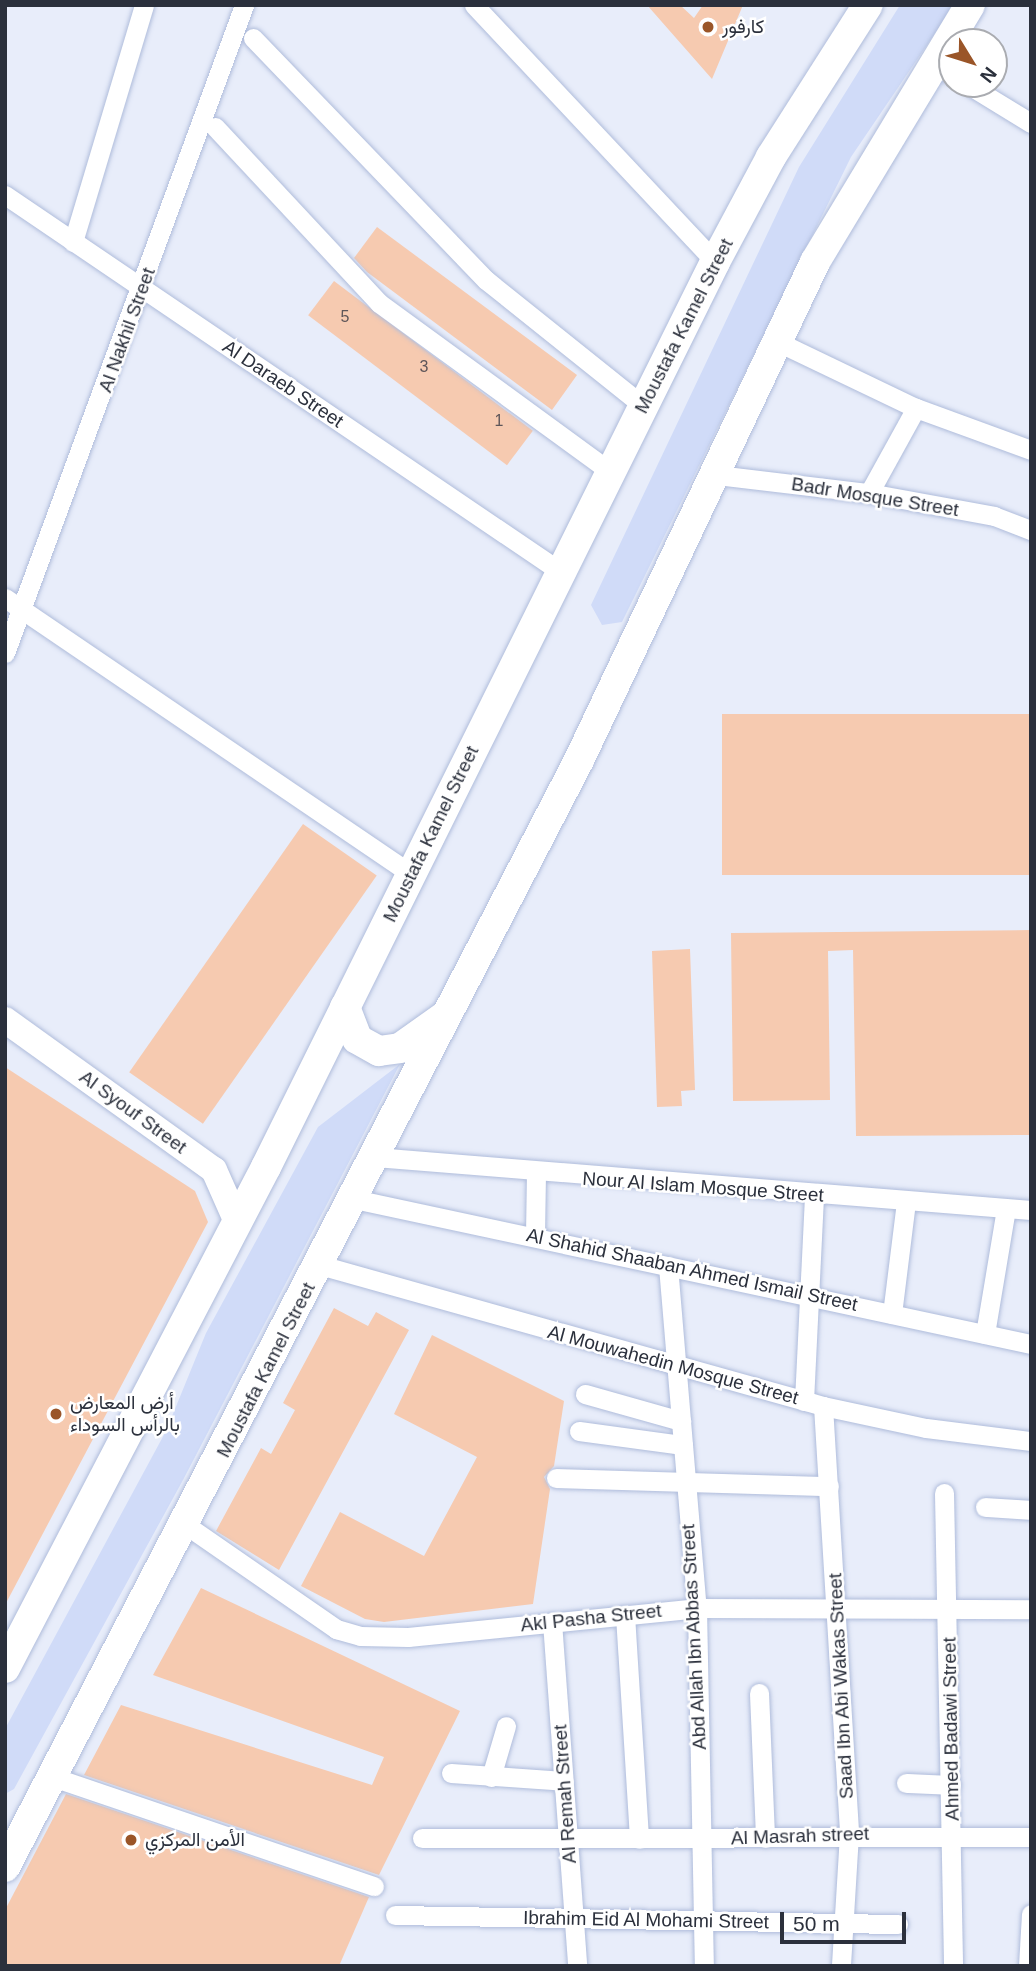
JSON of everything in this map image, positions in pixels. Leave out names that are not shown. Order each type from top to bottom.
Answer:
[{"type":"main road","points":[[837,54],[840,5]]},
{"type":"main road","name":"Moustafa Kamel Street","points":[[5,1668],[237,1222],[715,262],[771,157],[868,5]]},
{"type":"main road","name":"Moustafa Kamel Street","points":[[960,28],[970,5]]},
{"type":"main road","name":"Moustafa Kamel Street","points":[[5,1867],[186,1525],[449,1013],[716,475],[821,250],[938,76]]},
{"type":"main road","points":[[345,1007],[357,1039],[379,1051],[400,1048],[449,1013]]},
{"type":"main road","name":"Al Syouf Street","points":[[5,1020],[214,1170],[237,1222]]},
{"type":"main road","points":[[5,1815],[39,1803]]},
{"type":"street","points":[[73,242],[144,5]]},
{"type":"street","name":"Al Nakhil Street","points":[[5,653],[143,289],[244,5]]},
{"type":"street","points":[[474,5],[715,262]]},
{"type":"street","points":[[253,38],[486,281],[643,406]]},
{"type":"street","points":[[990,98],[1031,123]]},
{"type":"street","points":[[215,127],[379,303],[611,472]]},
{"type":"street","name":"Al Daraeb Street","points":[[5,195],[561,572]]},
{"type":"street","points":[[778,342],[916,408],[1031,450]]},
{"type":"street","points":[[869,493],[916,408]]},
{"type":"street","name":"Badr Mosque Street","points":[[716,475],[869,493],[994,516],[1031,530]]},
{"type":"street","points":[[5,598],[411,874]]},
{"type":"street","name":"Nour Al Islam Mosque Street","points":[[375,1157],[536,1174],[1031,1210]]},
{"type":"street","points":[[535,1236],[536,1174]]},
{"type":"street","name":"Saad Ibn Abi Wakas Street","points":[[814,1195],[809,1296],[813,1404],[829,1486],[838,1605],[849,1834],[846,1923],[841,1966]]},
{"type":"street","name":"Al Shahid Shaaban Ahmed Ismail Street","points":[[354,1199],[1031,1344]]},
{"type":"street","points":[[892,1314],[906,1202]]},
{"type":"street","points":[[985,1334],[1006,1209]]},
{"type":"street","name":"Al Mouwahedin Mosque Street","points":[[320,1265],[677,1369],[813,1404],[926,1428],[1031,1441]]},
{"type":"street","name":"Abd Allah Ibn Abbas Street","points":[[668,1266],[697,1608],[704,1966]]},
{"type":"street","points":[[585,1394],[681,1421]]},
{"type":"street","points":[[579,1431],[683,1445]]},
{"type":"street","points":[[556,1478],[829,1486]]},
{"type":"street","name":"Ahmed Badawi Street","points":[[944,1493],[949,1607],[953,1966]]},
{"type":"street","points":[[985,1507],[1031,1510]]},
{"type":"street","name":"Akl Pasha Street","points":[[186,1525],[336,1629],[360,1636],[408,1637],[697,1608],[838,1605],[1031,1609]]},
{"type":"street","points":[[625,1615],[639,1839]]},
{"type":"street","name":"Al Remah Street","points":[[552,1622],[577,1966]]},
{"type":"street","points":[[759,1693],[765,1838]]},
{"type":"street","points":[[491,1777],[506,1726]]},
{"type":"street","points":[[451,1773],[564,1781]]},
{"type":"street","points":[[53,1777],[374,1886]]},
{"type":"street","points":[[906,1783],[951,1785]]},
{"type":"street","name":"Al Masrah street","points":[[422,1838],[701,1839],[849,1834],[1031,1837]]},
{"type":"street","points":[[1028,1966],[1031,1914]]},
{"type":"street","name":"Ibrahim Eid Al Mohami Street","points":[[395,1915],[898,1924]]},
{"type":"shaded area","points":[[900,5],[954,5],[851,157],[622,622],[602,625],[591,605],[799,167]]},
{"type":"shaded area","points":[[400,1064],[183,1480],[14,1789],[5,1794],[5,1729],[166,1431],[206,1333],[318,1127]]},
{"type":"building","points":[[647,5],[680,5],[694,18],[703,5],[743,5],[712,79]]},
{"type":"building","points":[[377,227],[577,375],[552,410],[367,272],[354,258]]},
{"type":"building","points":[[334,281],[533,431],[507,465],[308,315]]},
{"type":"building","points":[[722,714],[1031,714],[1031,875],[722,875]]},
{"type":"building","points":[[303,824],[377,876],[203,1124],[129,1072]]},
{"type":"building","points":[[1031,930],[1031,1135],[856,1136],[853,950],[828,951],[830,1100],[733,1101],[731,933]]},
{"type":"building","points":[[690,949],[695,1090],[681,1091],[682,1106],[657,1107],[652,951]]},
{"type":"building","name":"أرض المعارض بالرأس السوداء","points":[[5,1067],[195,1191],[208,1222],[5,1605]]},
{"type":"building","points":[[334,1308],[368,1326],[376,1312],[409,1330],[279,1570],[216,1531],[261,1448],[271,1454],[295,1410],[283,1403]]},
{"type":"building","points":[[432,1335],[564,1401],[554,1466],[544,1477],[550,1489],[533,1604],[384,1622],[365,1619],[301,1586],[340,1512],[424,1556],[477,1457],[394,1414]]},
{"type":"building","points":[[201,1588],[460,1711],[379,1875],[84,1775],[121,1705],[372,1785],[384,1757],[153,1675]]},
{"type":"building","name":"الأمن المركزي","points":[[66,1794],[369,1897],[339,1966],[5,1966],[5,1910]]},
{"type":"place","name":"كارفور","points":[[708,27]]},
{"type":"place","name":"أرض المعارض بالرأس السوداء","points":[[56,1414]]},
{"type":"place","name":"الأمن المركزي","points":[[131,1840]]}]
